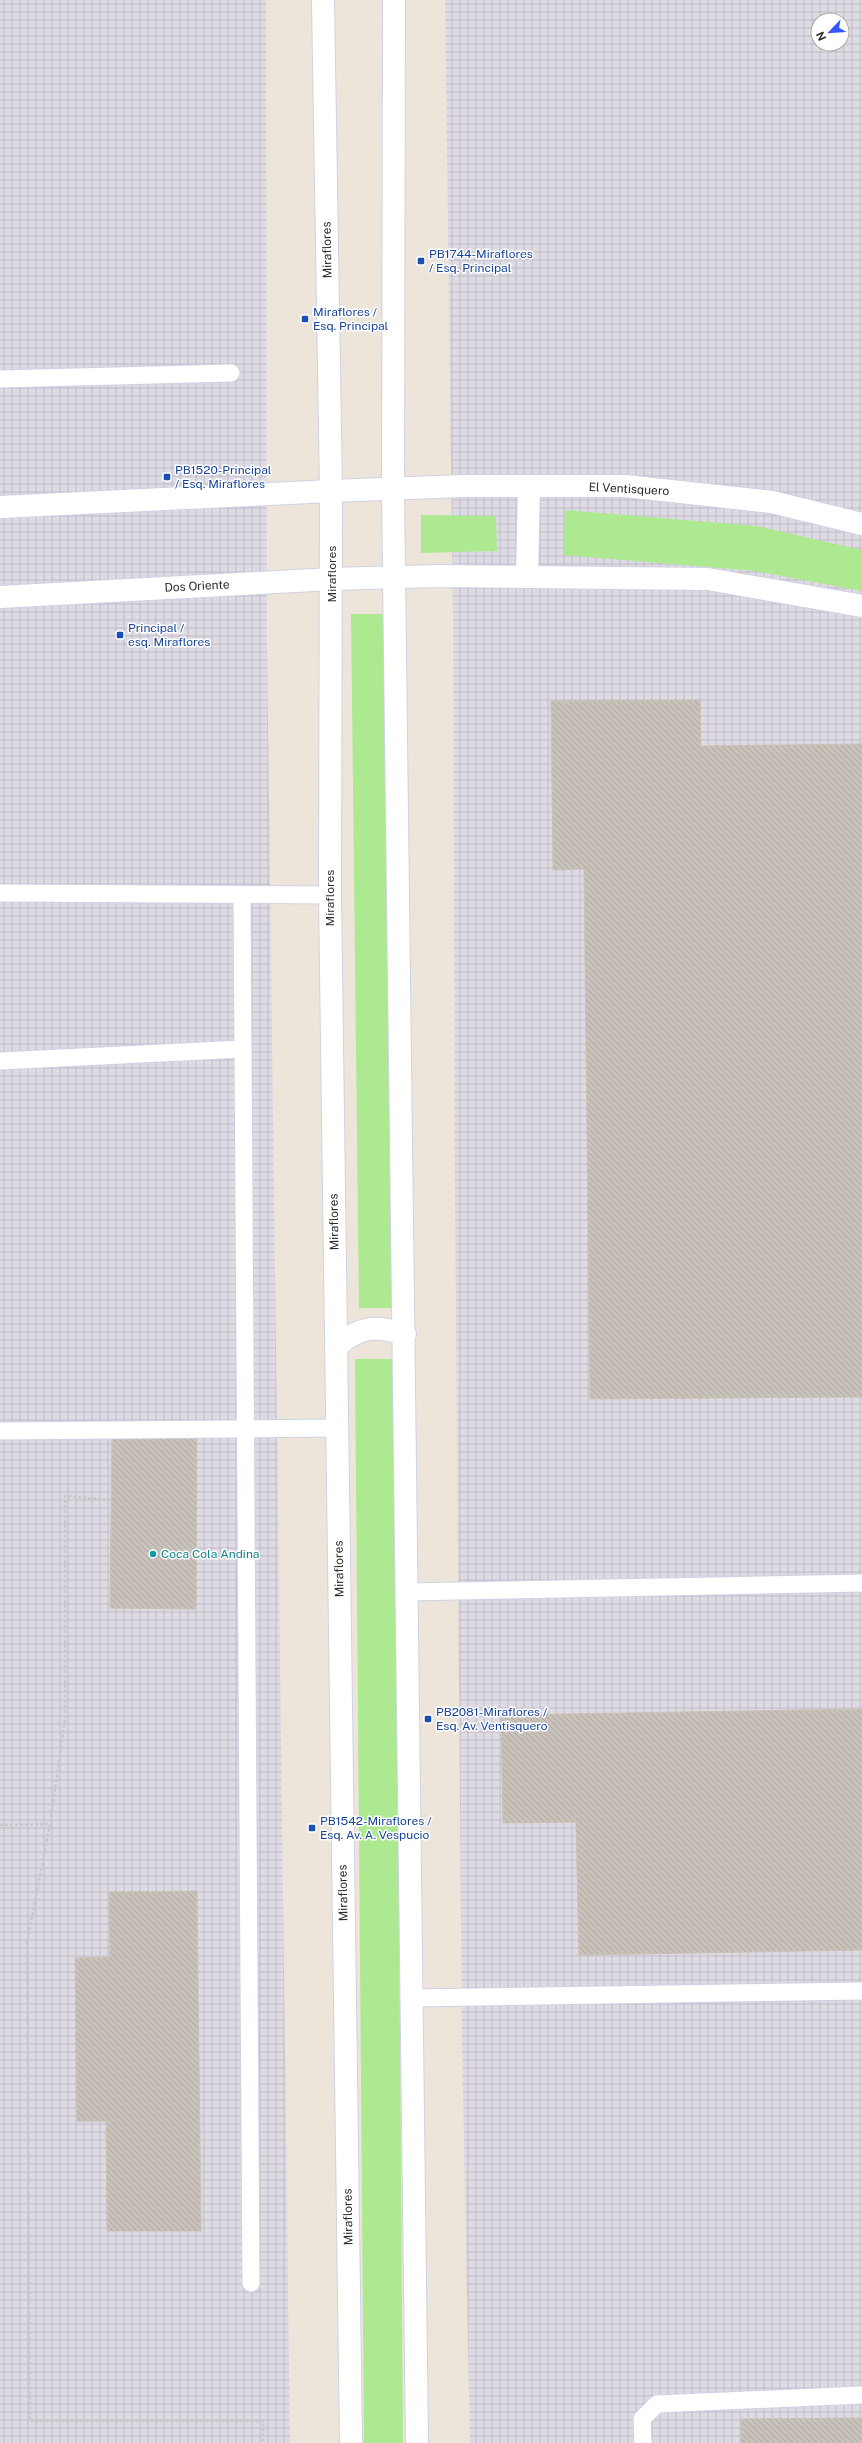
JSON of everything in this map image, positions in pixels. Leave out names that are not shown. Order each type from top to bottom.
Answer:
[{"type":"main road","name":"Miraflores","points":[[323,0],[332,579],[330,895],[351,2443]]},
{"type":"main road","points":[[394,0],[393,490],[405,1334],[406,1592],[417,2443]]},
{"type":"main road","name":"El Ventisquero","points":[[393,490],[462,486],[626,486],[765,501],[862,524]]},
{"type":"main road","points":[[527,577],[530,486]]},
{"type":"main road","points":[[0,507],[331,491],[393,490]]},
{"type":"main road","points":[[395,577],[708,579],[862,606]]},
{"type":"main road","name":"Dos Oriente","points":[[0,597],[395,577]]},
{"type":"main road","points":[[336,1347],[349,1335],[365,1329],[383,1327],[405,1334]]},
{"type":"lane","points":[[0,379],[231,372]]},
{"type":"lane","points":[[0,893],[330,895]]},
{"type":"lane","points":[[242,895],[251,2283]]},
{"type":"lane","points":[[0,1061],[243,1049]]},
{"type":"lane","points":[[0,1431],[337,1428]]},
{"type":"lane","points":[[406,1592],[862,1584]]},
{"type":"lane","points":[[412,1998],[862,1991]]},
{"type":"lane","points":[[643,2443],[642,2419],[657,2404],[862,2395]]},
{"type":"path","points":[[111,1500],[64,1496],[65,1719],[50,1824],[27,1943],[30,2421],[263,2421],[263,2443]]},
{"type":"path","points":[[0,1824],[50,1824]]},
{"type":"shaded area","points":[[0,0],[266,0],[267,645],[290,2443],[0,2443]]},
{"type":"shaded area","points":[[445,0],[862,0],[862,2443],[470,2443],[462,2045],[455,1201],[453,614]]},
{"type":"green space","points":[[565,510],[757,526],[862,550],[862,591],[756,571],[563,555]]},
{"type":"green space","points":[[421,515],[496,516],[497,551],[421,553]]},
{"type":"green space","points":[[351,614],[384,614],[393,1308],[359,1308]]},
{"type":"green space","points":[[355,1359],[395,1359],[403,2443],[364,2443]]},
{"type":"building","points":[[700,700],[701,746],[862,744],[862,1397],[590,1399],[584,869],[553,870],[551,701]]},
{"type":"building","name":"Coca Cola Andina","points":[[112,1435],[197,1436],[196,1609],[110,1608]]},
{"type":"building","points":[[862,1709],[862,1950],[579,1955],[576,1822],[503,1823],[501,1715]]},
{"type":"building","points":[[197,1891],[201,2231],[107,2231],[106,2121],[77,2121],[75,1958],[110,1957],[109,1892]]},
{"type":"building","points":[[862,2418],[862,2443],[741,2443],[741,2419]]},
{"type":"place","name":"PB1744-Miraflores / Esq. Principal","points":[[421,261]]},
{"type":"place","name":"Miraflores / Esq. Principal","points":[[305,319]]},
{"type":"place","name":"PB1520-Principal / Esq. Miraflores","points":[[167,477]]},
{"type":"place","name":"Principal / esq. Miraflores","points":[[120,635]]},
{"type":"place","name":"Coca Cola Andina","points":[[153,1554]]},
{"type":"place","name":"PB2081-Miraflores / Esq. Av. Ventisquero","points":[[428,1719]]},
{"type":"place","name":"PB1542-Miraflores / Esq. Av. A. Vespucio","points":[[312,1828]]}]
